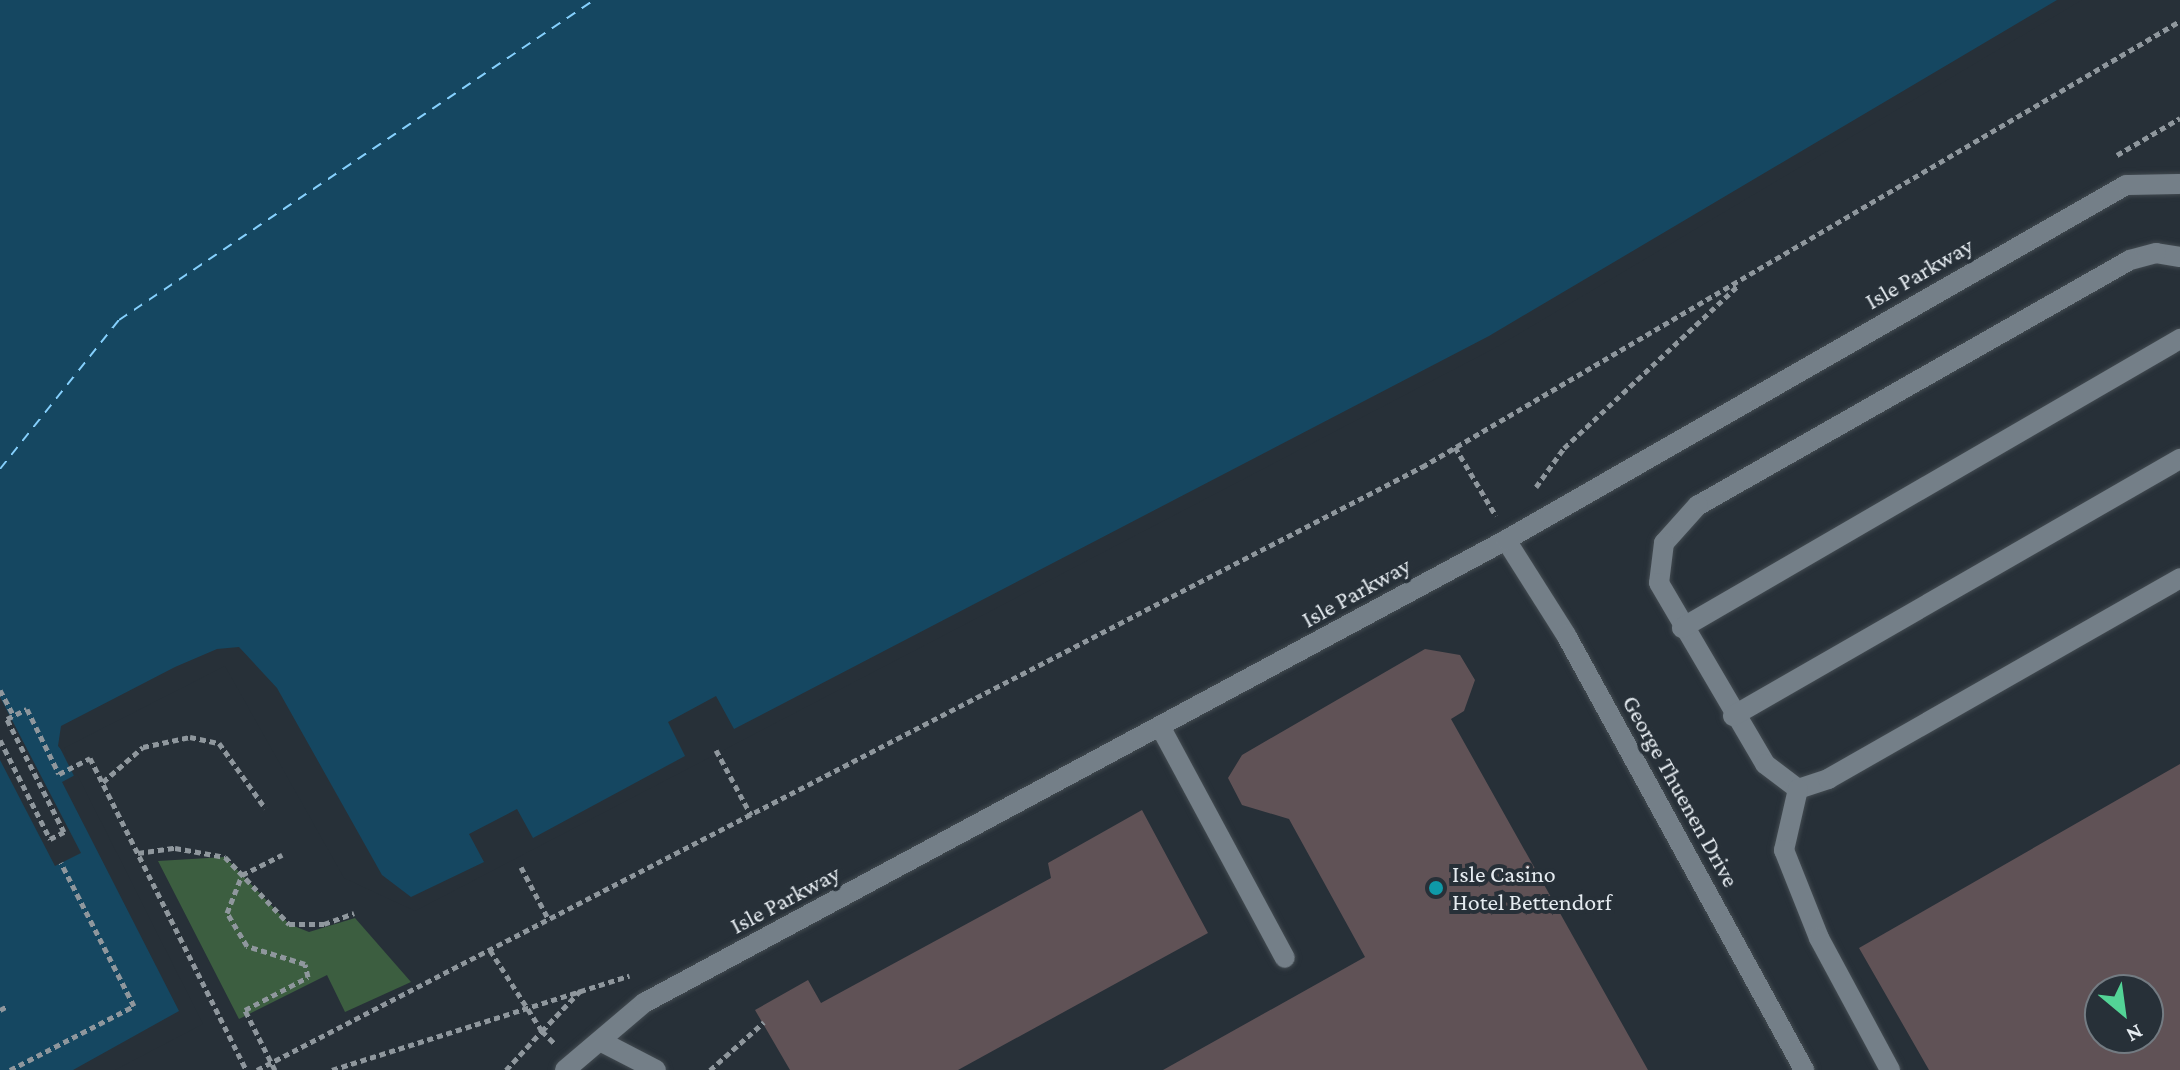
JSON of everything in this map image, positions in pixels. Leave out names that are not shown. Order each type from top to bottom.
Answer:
[{"type":"street","name":"Isle Parkway","points":[[570,1066],[644,1003],[1506,540],[2126,185],[2180,184]]},
{"type":"street","points":[[1798,789],[1765,764],[1682,628],[1659,583],[1664,543],[1698,505],[2130,260],[2156,253],[2180,257]]},
{"type":"street","points":[[1682,628],[2180,339]]},
{"type":"street","points":[[1733,716],[2180,459]]},
{"type":"street","name":"George Thuenen Drive","points":[[1506,540],[1566,635],[1804,1070]]},
{"type":"street","points":[[1798,789],[1828,779],[2180,578]]},
{"type":"street","points":[[1161,728],[1285,958]]},
{"type":"street","points":[[1798,789],[1784,850],[1819,938],[1890,1070]]},
{"type":"street","points":[[600,1041],[656,1070]]},
{"type":"path","points":[[257,1070],[1455,447],[1745,280],[2180,21]]},
{"type":"path","points":[[2112,158],[2180,118]]},
{"type":"path","points":[[1544,490],[1530,498],[1564,448],[1745,280]]},
{"type":"path","points":[[1455,447],[1496,516]]},
{"type":"path","points":[[1482,524],[1507,510]]},
{"type":"path","points":[[0,690],[14,716]]},
{"type":"path","points":[[0,740],[50,839],[64,832],[7,719],[27,709],[59,774],[90,758],[246,1070]]},
{"type":"path","points":[[103,782],[143,747],[190,737],[219,743],[265,808]]},
{"type":"path","points":[[716,750],[751,815]]},
{"type":"path","points":[[138,853],[175,848],[225,857],[289,924],[324,924],[354,913]]},
{"type":"path","points":[[275,1070],[245,1010],[308,977],[305,964],[247,946],[227,913],[242,875],[282,855]]},
{"type":"path","points":[[10,1070],[134,1006],[61,863]]},
{"type":"path","points":[[521,867],[549,920]]},
{"type":"path","points":[[490,950],[542,1031],[570,1066]]},
{"type":"path","points":[[332,1070],[636,974]]},
{"type":"path","points":[[506,1070],[583,989]]},
{"type":"path","points":[[710,1070],[764,1022]]},
{"type":"green space","points":[[225,857],[289,924],[309,932],[355,918],[411,982],[345,1012],[327,975],[239,1019],[158,861]]},
{"type":"water","points":[[0,0],[2078,0],[1567,300],[413,907],[348,876],[226,661],[59,746],[199,1025],[105,1070],[0,1070]]},
{"type":"pier","points":[[2057,0],[2082,0],[1495,348],[415,911],[344,878],[225,666],[64,748],[68,757],[58,746],[61,726],[175,667],[217,649],[239,647],[277,688],[382,875],[411,897],[484,862],[469,834],[517,809],[533,838],[685,756],[668,722],[716,696],[734,729],[1489,336]]},
{"type":"pier","points":[[0,697],[81,853],[55,866],[0,760]]},
{"type":"pier","points":[[77,774],[203,1024],[115,1070],[73,1070],[179,1011],[62,782]]},
{"type":"building","name":"Isle Casino Hotel Bettendorf","points":[[1425,649],[1460,655],[1475,680],[1464,711],[1451,719],[1648,1070],[1163,1070],[1365,957],[1289,819],[1242,805],[1228,778],[1242,755]]},
{"type":"building","points":[[2180,764],[2180,1070],[1929,1070],[1859,948]]},
{"type":"building","points":[[1142,810],[1208,933],[958,1070],[790,1070],[755,1010],[808,980],[821,1003],[1051,878],[1048,863]]},
{"type":"ferry route","points":[[0,469],[119,320],[594,0]]},
{"type":"place","name":"Isle Casino Hotel Bettendorf","points":[[1436,888]]}]
